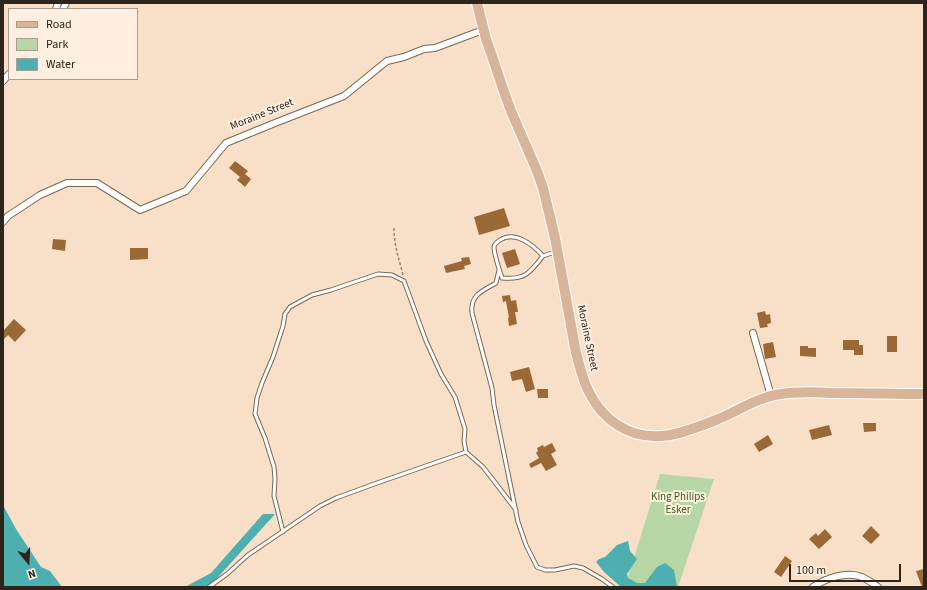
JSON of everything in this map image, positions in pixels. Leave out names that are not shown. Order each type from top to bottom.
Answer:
[{"type":"main road","points":[[477,3],[484,34]]},
{"type":"main road","name":"Moraine Street","points":[[484,34],[511,111],[537,171],[550,214],[576,353],[585,383],[599,408],[611,421],[620,427],[637,434],[659,436],[670,435],[694,428],[717,420],[771,396],[782,394],[809,392],[924,394]]},
{"type":"street","name":"Moraine Street","points":[[3,222],[8,216],[40,195],[67,183],[97,183],[140,210],[186,192],[226,143],[344,96],[387,61],[404,57],[424,48],[435,48],[484,34]]},
{"type":"street","points":[[753,333],[771,396]]},
{"type":"street","points":[[813,587],[823,581],[848,575],[860,576],[878,587]]},
{"type":"lane","points":[[543,256],[532,244],[514,237],[502,239],[496,243],[494,248],[502,278],[510,279],[522,277],[532,270],[543,256],[557,252]]},
{"type":"lane","points":[[499,270],[496,283],[474,297],[471,305],[492,388],[494,405],[518,522],[526,545],[538,567],[544,570],[555,570],[574,566],[584,568],[613,587]]},
{"type":"lane","points":[[283,532],[274,496],[274,467],[265,438],[255,414],[256,398],[269,369],[283,326],[285,314],[290,307],[312,295],[378,274],[392,275],[404,281],[426,341],[441,374],[455,397],[465,429],[464,441],[466,452],[490,476],[516,510]]},
{"type":"lane","points":[[209,587],[227,574],[248,555],[320,506],[336,498],[466,452]]},
{"type":"path","points":[[394,228],[396,253],[404,281]]},
{"type":"green space","name":"King Philips Esker","points":[[660,474],[714,479],[678,587],[625,587]]},
{"type":"water","points":[[3,505],[16,529],[41,567],[50,571],[62,587],[3,587]]},
{"type":"water","points":[[263,514],[275,514],[211,585],[208,587],[185,587],[211,573]]},
{"type":"water","points":[[628,541],[630,551],[637,559],[627,574],[628,578],[637,583],[645,583],[657,567],[665,563],[674,570],[677,587],[621,587],[604,572],[596,562],[605,557],[617,545]]},
{"type":"building","points":[[235,161],[248,171],[245,174],[251,179],[245,187],[237,180],[240,177],[229,168]]},
{"type":"building","points":[[504,208],[510,226],[479,235],[474,217]]},
{"type":"building","points":[[53,239],[66,240],[65,251],[52,249]]},
{"type":"building","points":[[130,248],[148,248],[148,259],[130,260]]},
{"type":"building","points":[[515,249],[520,264],[507,268],[502,253]]},
{"type":"building","points":[[469,257],[471,264],[464,266],[465,269],[446,273],[444,266],[462,261],[461,258]]},
{"type":"building","points":[[510,295],[511,301],[516,300],[518,312],[515,312],[517,324],[509,326],[506,301],[503,302],[502,296]]},
{"type":"building","points":[[765,311],[766,315],[770,314],[771,323],[767,324],[768,327],[760,328],[757,313]]},
{"type":"building","points":[[14,319],[26,330],[15,342],[8,335],[3,340],[3,331]]},
{"type":"building","points":[[887,336],[897,336],[897,352],[887,352]]},
{"type":"building","points":[[843,340],[859,340],[859,345],[863,345],[863,355],[854,355],[854,350],[843,350]]},
{"type":"building","points":[[773,342],[776,357],[765,359],[763,344]]},
{"type":"building","points":[[800,346],[816,348],[816,357],[800,356]]},
{"type":"building","points":[[529,367],[535,389],[526,392],[522,379],[512,381],[510,372]]},
{"type":"building","points":[[537,389],[548,389],[548,398],[538,398]]},
{"type":"building","points":[[863,423],[876,423],[876,431],[864,432]]},
{"type":"building","points":[[829,425],[832,435],[812,440],[809,430]]},
{"type":"building","points":[[768,435],[773,444],[759,452],[754,444]]},
{"type":"building","points":[[552,443],[556,451],[551,454],[557,465],[546,471],[541,463],[531,468],[529,464],[539,458],[536,453],[538,451],[537,448],[543,445],[544,447]]},
{"type":"building","points":[[871,526],[880,535],[871,544],[862,536]]},
{"type":"building","points":[[825,529],[832,537],[819,549],[809,539],[816,533],[818,536]]},
{"type":"building","points":[[785,556],[792,561],[781,577],[774,572]]},
{"type":"building","points":[[924,569],[924,587],[922,587],[916,571]]}]
